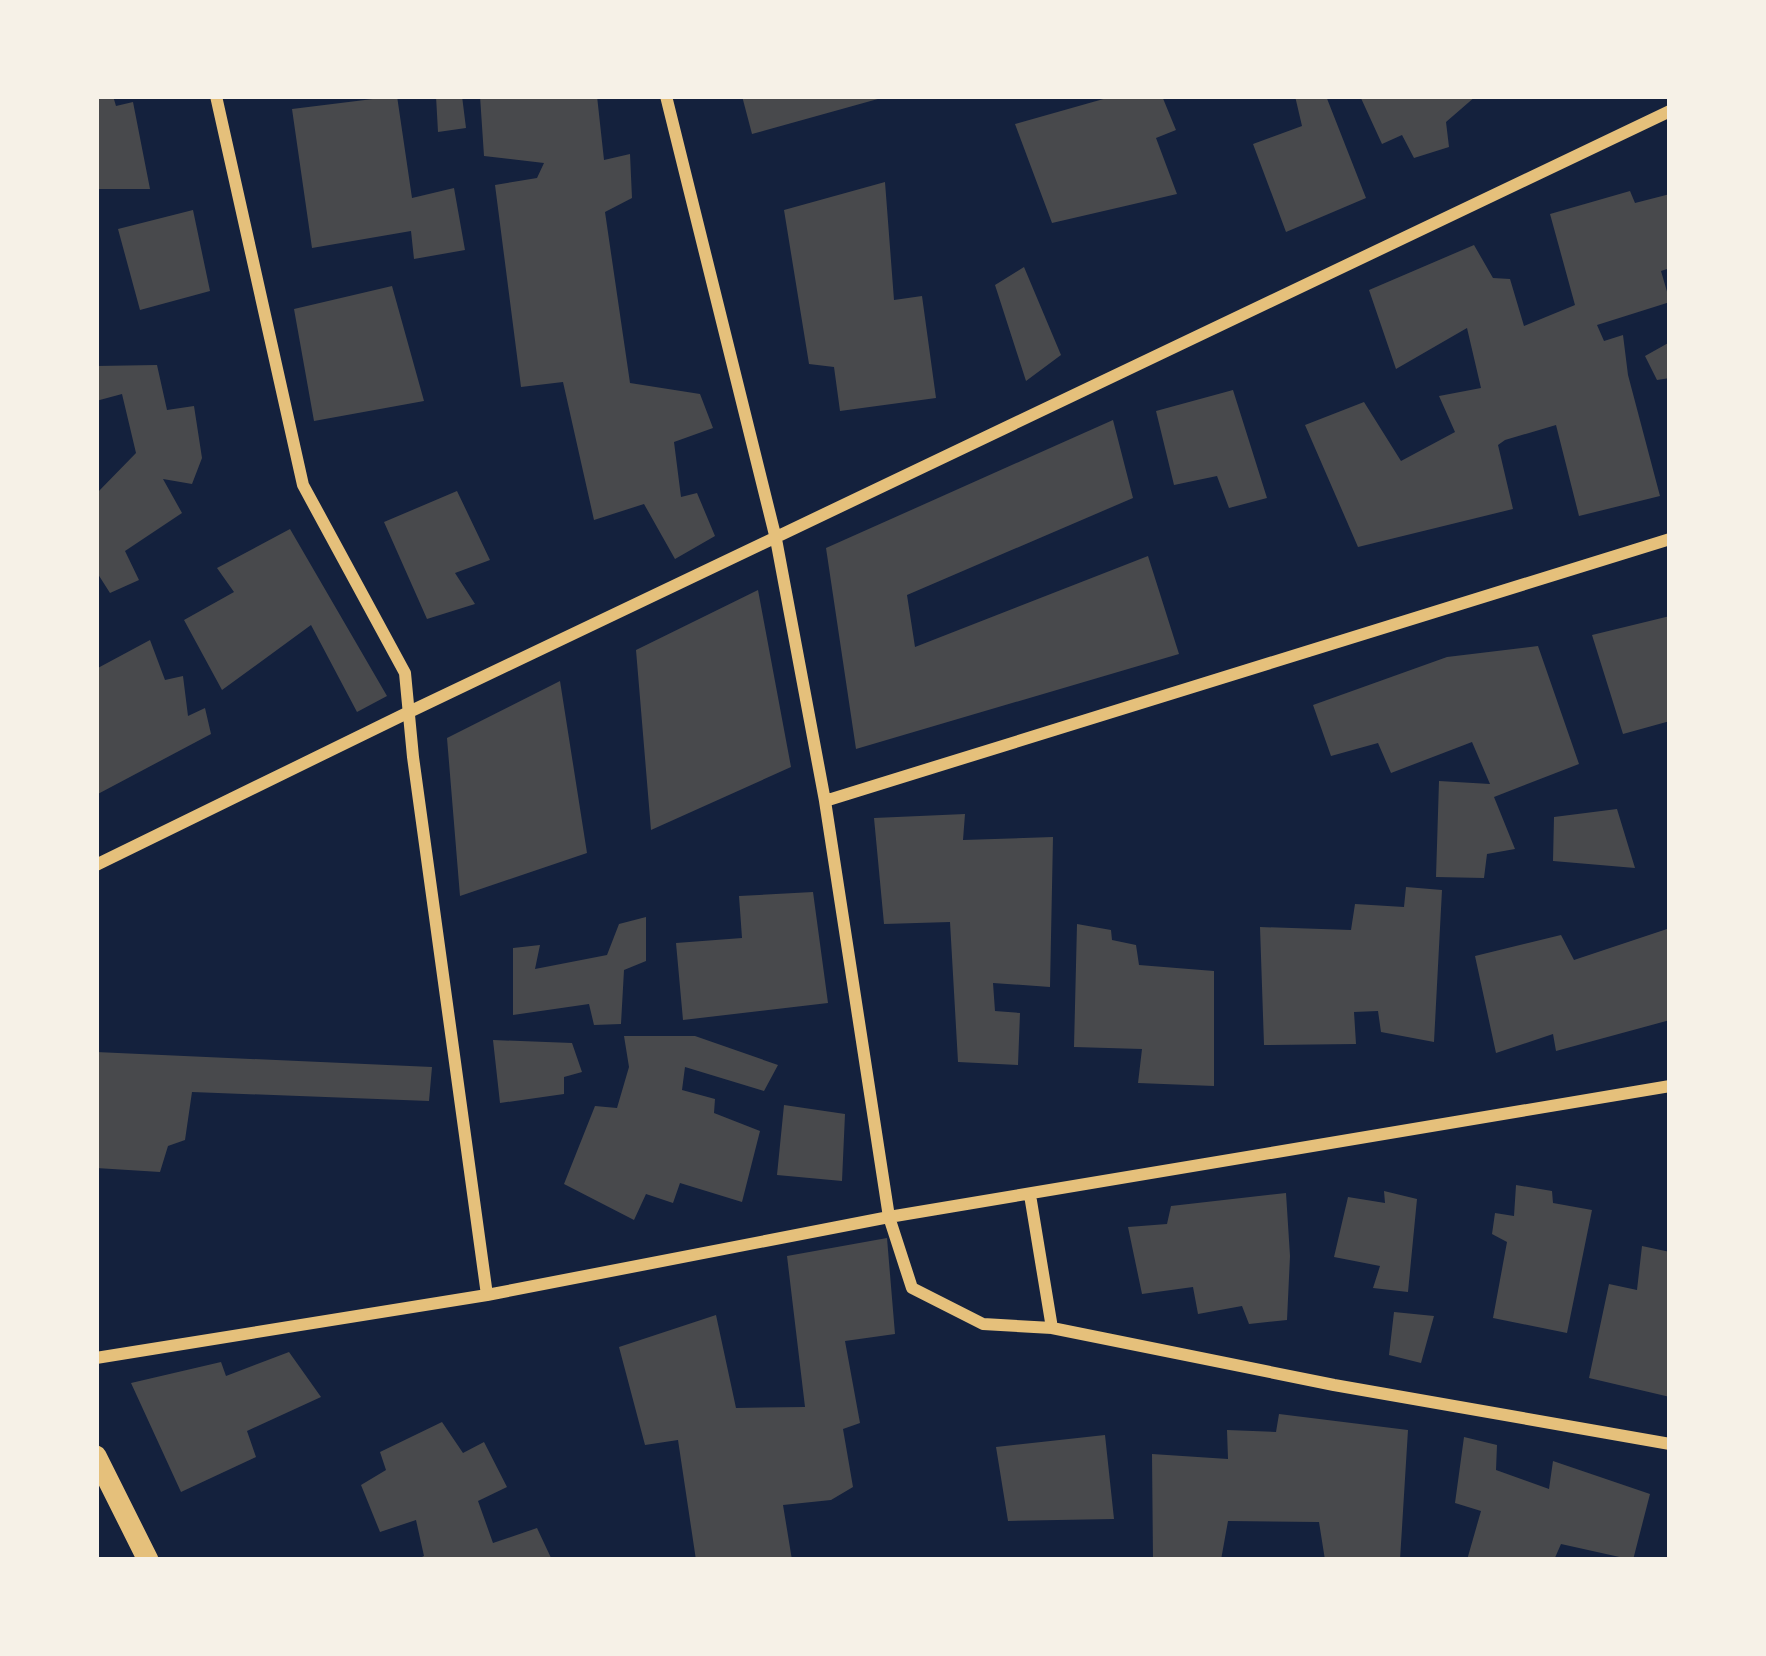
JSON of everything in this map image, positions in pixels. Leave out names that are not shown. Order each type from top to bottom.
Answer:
[{"type":"street","points":[[216,96],[303,485],[405,673],[487,1295]]},
{"type":"street","points":[[666,96],[776,539],[825,801],[890,1217],[912,1288],[982,1324],[1052,1328],[1334,1385],[1670,1444]]},
{"type":"street","points":[[96,865],[1670,111]]},
{"type":"street","points":[[825,801],[1670,539]]},
{"type":"street","points":[[96,1358],[487,1295],[890,1217],[1670,1086]]},
{"type":"street","points":[[1030,1195],[1052,1328]]},
{"type":"street","points":[[96,1456],[148,1560]]},
{"type":"building","points":[[96,96],[113,96],[116,106],[133,102],[150,189],[96,189]]},
{"type":"building","points":[[397,96],[412,198],[454,188],[465,250],[414,259],[411,231],[312,248],[292,109]]},
{"type":"building","points":[[436,96],[462,96],[466,128],[438,132]]},
{"type":"building","points":[[480,96],[597,96],[604,160],[630,154],[632,198],[605,212],[630,383],[700,394],[713,428],[674,442],[681,497],[697,493],[715,536],[675,559],[644,504],[594,520],[563,382],[521,387],[495,185],[537,178],[544,163],[484,156]]},
{"type":"building","points":[[742,96],[884,96],[885,97],[752,134]]},
{"type":"building","points":[[1114,96],[1162,96],[1176,130],[1156,138],[1177,194],[1052,223],[1015,124]]},
{"type":"building","points":[[1295,96],[1326,96],[1366,198],[1286,232],[1253,144],[1302,126]]},
{"type":"building","points":[[1360,96],[1476,96],[1446,122],[1449,147],[1414,158],[1402,135],[1382,144]]},
{"type":"building","points":[[885,182],[894,300],[922,296],[936,398],[840,411],[834,367],[809,364],[784,210]]},
{"type":"building","points":[[1630,191],[1635,203],[1670,194],[1670,268],[1661,271],[1670,302],[1597,325],[1604,341],[1623,335],[1628,375],[1660,496],[1579,516],[1556,425],[1498,445],[1513,509],[1358,547],[1305,425],[1364,402],[1401,461],[1455,432],[1439,396],[1481,388],[1467,328],[1396,369],[1369,290],[1474,245],[1493,278],[1510,279],[1524,326],[1575,305],[1550,214]]},
{"type":"building","points":[[193,210],[210,291],[140,310],[118,229]]},
{"type":"building","points":[[1024,267],[1061,355],[1026,381],[995,285]]},
{"type":"building","points":[[392,286],[424,401],[314,421],[294,309]]},
{"type":"building","points":[[1670,342],[1670,378],[1657,380],[1645,356]]},
{"type":"building","points":[[157,365],[167,410],[194,406],[202,458],[192,484],[163,479],[182,513],[125,551],[139,580],[110,593],[96,571],[96,494],[136,453],[122,394],[96,401],[96,366]]},
{"type":"building","points":[[1233,390],[1267,498],[1229,508],[1217,476],[1174,485],[1156,411]]},
{"type":"building","points":[[1113,420],[1133,498],[907,595],[915,647],[1148,556],[1179,654],[856,749],[826,548]]},
{"type":"building","points":[[457,491],[490,560],[455,573],[475,604],[427,619],[384,522]]},
{"type":"building","points":[[290,529],[387,696],[357,712],[311,625],[222,690],[184,620],[234,592],[217,568]]},
{"type":"building","points":[[758,590],[791,767],[651,830],[636,650]]},
{"type":"building","points":[[1670,616],[1670,721],[1623,734],[1592,635]]},
{"type":"building","points":[[150,640],[165,680],[183,676],[188,716],[205,708],[211,734],[96,795],[96,669]]},
{"type":"building","points":[[1538,646],[1579,764],[1494,797],[1515,849],[1487,854],[1484,878],[1436,877],[1439,781],[1490,784],[1472,742],[1391,773],[1378,743],[1331,756],[1313,705],[1447,657]]},
{"type":"building","points":[[560,681],[587,853],[460,896],[447,738]]},
{"type":"building","points":[[1617,809],[1635,868],[1553,861],[1554,817]]},
{"type":"building","points":[[965,814],[963,840],[1053,837],[1050,987],[993,983],[995,1011],[1020,1013],[1018,1065],[958,1062],[950,922],[884,924],[874,818]]},
{"type":"building","points":[[1406,887],[1442,890],[1434,1042],[1381,1032],[1378,1011],[1354,1012],[1356,1044],[1264,1045],[1260,927],[1351,930],[1355,904],[1404,907]]},
{"type":"building","points":[[813,892],[828,1003],[683,1020],[676,943],[742,938],[739,896]]},
{"type":"building","points":[[646,917],[646,961],[624,970],[621,1024],[594,1025],[589,1004],[513,1015],[513,948],[540,945],[535,969],[607,955],[619,924]]},
{"type":"building","points":[[1077,924],[1111,930],[1112,940],[1136,945],[1139,965],[1214,971],[1214,1086],[1138,1083],[1142,1049],[1074,1047]]},
{"type":"building","points":[[1670,928],[1670,1020],[1556,1051],[1553,1034],[1496,1053],[1475,956],[1561,935],[1574,960]]},
{"type":"building","points":[[624,1036],[695,1036],[778,1065],[764,1091],[685,1067],[682,1090],[715,1099],[714,1113],[760,1131],[742,1202],[680,1183],[673,1203],[646,1194],[634,1220],[564,1184],[595,1106],[617,1108],[629,1067]]},
{"type":"building","points":[[493,1040],[572,1043],[582,1072],[564,1077],[564,1094],[500,1103]]},
{"type":"building","points":[[96,1052],[432,1067],[429,1101],[192,1092],[185,1140],[168,1146],[160,1172],[96,1168]]},
{"type":"building","points":[[784,1105],[845,1114],[842,1181],[777,1175]]},
{"type":"building","points":[[1516,1185],[1552,1191],[1553,1203],[1592,1210],[1567,1333],[1493,1318],[1507,1242],[1492,1234],[1495,1213],[1514,1216]]},
{"type":"building","points":[[1384,1191],[1417,1199],[1408,1292],[1373,1288],[1380,1266],[1334,1257],[1348,1197],[1385,1203]]},
{"type":"building","points":[[1286,1193],[1287,1320],[1249,1324],[1242,1306],[1198,1314],[1193,1287],[1142,1294],[1128,1227],[1167,1224],[1171,1206]]},
{"type":"building","points":[[887,1238],[895,1334],[845,1341],[860,1423],[843,1429],[853,1487],[831,1500],[783,1505],[792,1560],[696,1560],[678,1440],[645,1445],[619,1347],[716,1315],[736,1408],[805,1407],[787,1256]]},
{"type":"building","points":[[1642,1246],[1670,1252],[1670,1397],[1589,1378],[1609,1284],[1637,1290]]},
{"type":"building","points":[[1394,1312],[1434,1316],[1421,1363],[1389,1355]]},
{"type":"building","points":[[289,1352],[321,1397],[247,1431],[256,1457],[181,1492],[131,1383],[221,1362],[226,1376]]},
{"type":"building","points":[[1279,1414],[1408,1430],[1400,1560],[1325,1560],[1319,1522],[1228,1521],[1221,1560],[1153,1560],[1152,1454],[1228,1459],[1227,1430],[1276,1432]]},
{"type":"building","points":[[442,1422],[463,1453],[484,1442],[507,1487],[478,1501],[493,1543],[537,1528],[552,1560],[416,1560],[424,1556],[416,1520],[380,1532],[361,1485],[386,1470],[380,1452]]},
{"type":"building","points":[[1105,1435],[1114,1519],[1008,1521],[996,1447]]},
{"type":"building","points":[[1464,1437],[1497,1445],[1496,1470],[1549,1489],[1553,1461],[1650,1494],[1633,1560],[1561,1544],[1554,1560],[1467,1560],[1481,1511],[1455,1503]]}]
